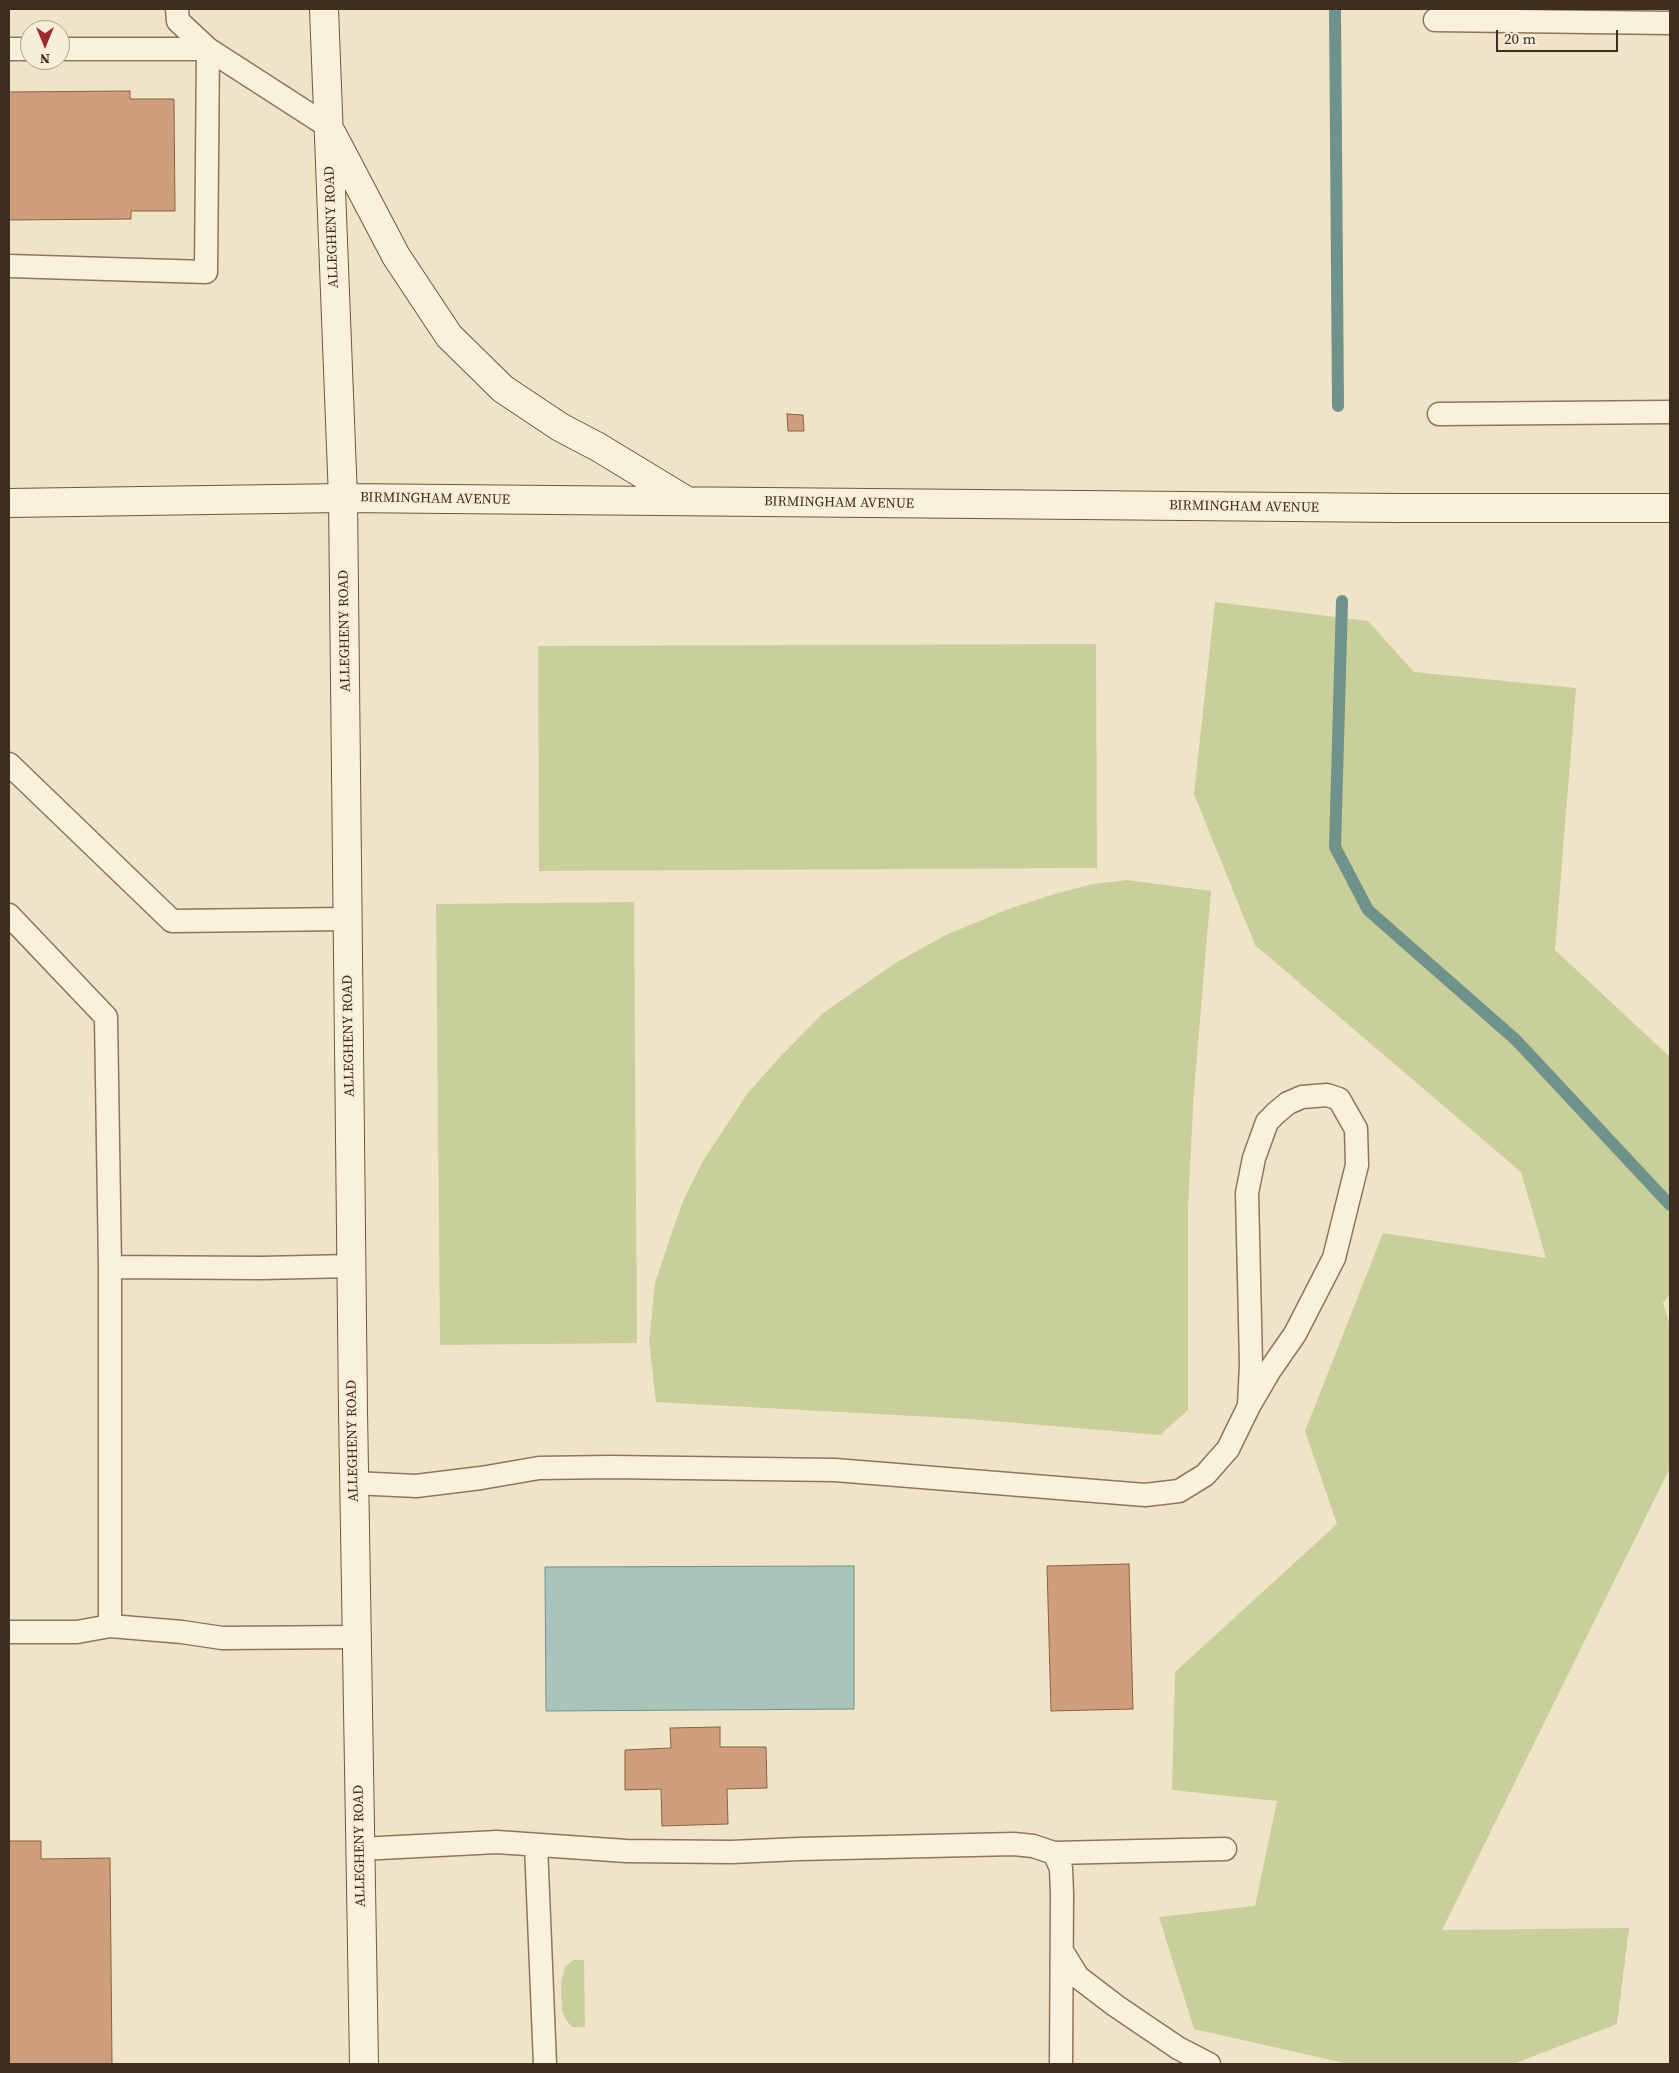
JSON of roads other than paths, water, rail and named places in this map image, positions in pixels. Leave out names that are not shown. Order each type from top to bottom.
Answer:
[{"type":"main road","name":"ALLEGHENY ROAD","points":[[324,9],[343,498],[356,1637],[364,2064]]},
{"type":"main road","points":[[328,127],[396,256],[449,336],[503,389],[560,427],[598,447],[688,502]]},
{"type":"main road","name":"BIRMINGHAM AVENUE","points":[[9,502],[343,498],[1396,508],[1670,508]]},
{"type":"lane","points":[[178,9],[178,21],[208,49],[328,127]]},
{"type":"lane","points":[[1435,20],[1670,23]]},
{"type":"lane","points":[[70,49],[208,49]]},
{"type":"lane","points":[[9,266],[206,272],[208,49]]},
{"type":"lane","points":[[1439,414],[1670,412]]},
{"type":"lane","points":[[9,764],[172,921],[347,919]]},
{"type":"lane","points":[[9,915],[106,1017],[110,1267],[110,1626]]},
{"type":"lane","points":[[354,1483],[416,1486],[481,1478],[538,1468],[609,1467],[835,1470],[1145,1495],[1179,1491],[1205,1475],[1228,1449],[1249,1406],[1270,1370],[1295,1334],[1334,1258],[1358,1164],[1356,1128],[1339,1099],[1327,1095],[1302,1097],[1288,1103],[1276,1113],[1267,1122],[1254,1158],[1247,1193],[1251,1364],[1249,1406]]},
{"type":"lane","points":[[110,1267],[261,1268],[352,1266]]},
{"type":"lane","points":[[9,1632],[77,1632],[110,1626],[182,1632],[222,1638],[356,1637]]},
{"type":"lane","points":[[360,1849],[497,1842],[626,1851],[732,1852],[809,1848],[1014,1844],[1033,1846],[1054,1854],[1225,1849]]},
{"type":"lane","points":[[536,1845],[545,2064]]},
{"type":"lane","points":[[1054,1854],[1061,1868],[1061,2064]]},
{"type":"lane","points":[[1062,1951],[1078,1977],[1116,2006],[1178,2048],[1209,2064]]},
{"type":"water","points":[[854,1566],[854,1709],[546,1711],[545,1567]]},
{"type":"waterway","points":[[1335,9],[1338,406]]},
{"type":"waterway","points":[[1342,601],[1335,847],[1368,910],[1516,1040],[1670,1205]]}]
